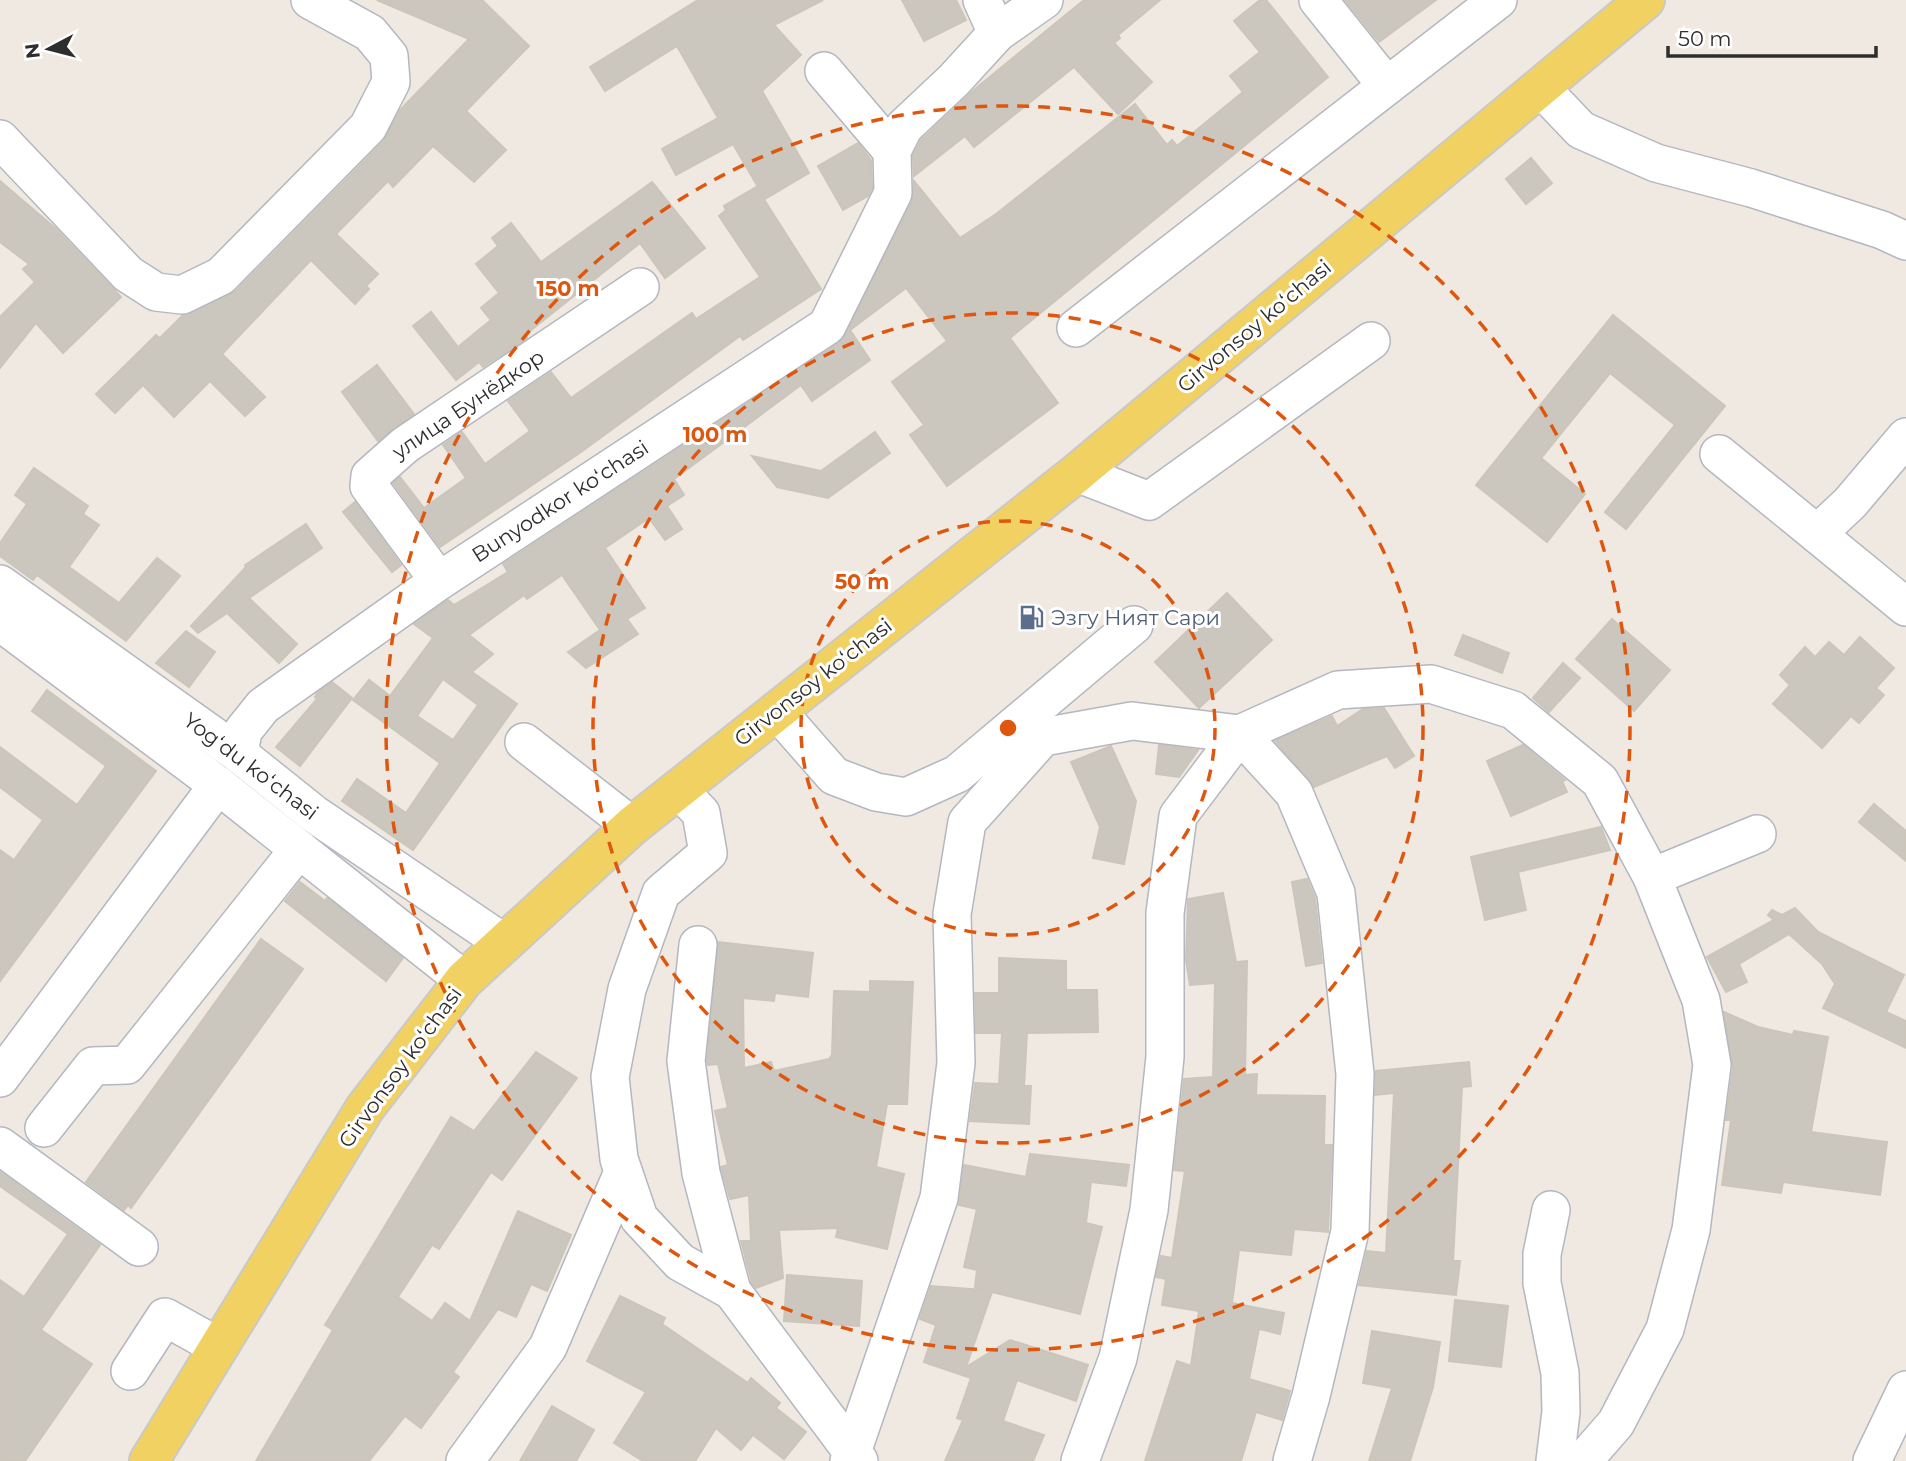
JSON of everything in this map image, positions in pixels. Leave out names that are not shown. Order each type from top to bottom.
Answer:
[{"type":"main road","name":"Girvonsoy koʻchasi","points":[[149,1461],[365,1108],[464,980],[632,825],[1077,473],[1645,0]]},
{"type":"street","points":[[0,139],[128,274],[156,292],[182,295],[222,276],[349,147],[368,127],[391,82],[389,56],[370,33],[310,0]]},
{"type":"street","points":[[982,0],[997,33]]},
{"type":"street","points":[[824,71],[892,151],[904,127],[954,80],[997,33],[1044,0]]},
{"type":"street","points":[[1318,0],[1387,86]]},
{"type":"street","points":[[1076,328],[1498,0]]},
{"type":"street","points":[[1541,88],[1581,130],[1656,163],[1751,188],[1882,230],[1906,241]]},
{"type":"street","name":"Bunyodkor koʻchasi","points":[[239,754],[243,731],[263,706],[439,581],[827,326],[872,230],[893,193],[892,151]]},
{"type":"street","name":"улица Бунёдкор","points":[[439,581],[369,486],[370,476],[405,445],[640,287]]},
{"type":"street","points":[[1077,473],[1149,501],[1371,341]]},
{"type":"street","points":[[1817,534],[1850,503],[1906,437]]},
{"type":"street","points":[[1719,454],[1906,607]]},
{"type":"street","name":"Yogʻdu koʻchasi","points":[[0,584],[239,754],[314,814],[504,943]]},
{"type":"street","name":"Yogʻdu koʻchasi","points":[[0,622],[218,785],[464,980]]},
{"type":"street","points":[[777,711],[834,776],[876,792],[906,797],[957,774],[1134,625]]},
{"type":"street","points":[[1080,1461],[1118,1358],[1149,1210],[1165,1058],[1165,913],[1178,816],[1240,734],[1338,690],[1431,684],[1513,710],[1600,780],[1652,877],[1701,1000],[1712,1065],[1690,1230],[1665,1329],[1616,1423],[1583,1461]]},
{"type":"street","points":[[854,1459],[940,1198],[956,1063],[952,914],[967,822],[1044,737],[1132,720],[1240,734],[1294,793],[1336,893],[1355,1073],[1350,1231],[1293,1461]]},
{"type":"street","points":[[524,742],[632,825]]},
{"type":"street","points":[[0,1078],[218,785]]},
{"type":"street","points":[[678,789],[701,813],[708,853],[661,893],[627,989],[610,1077],[619,1159],[639,1218],[680,1262],[732,1291]]},
{"type":"street","points":[[1652,877],[1756,834]]},
{"type":"street","points":[[44,1128],[93,1066],[127,1065],[299,849]]},
{"type":"street","points":[[698,945],[686,1061],[701,1173],[732,1291],[854,1459]]},
{"type":"street","points":[[0,1146],[139,1247]]},
{"type":"street","points":[[465,1461],[548,1347],[623,1171]]},
{"type":"street","points":[[1551,1210],[1542,1254],[1542,1283],[1560,1373],[1561,1412],[1555,1461]]},
{"type":"street","points":[[130,1371],[165,1317],[219,1347]]},
{"type":"street","points":[[1872,1461],[1906,1390]]},
{"type":"building","points":[[377,0],[482,0],[529,46],[466,111],[506,150],[474,182],[433,146],[393,187],[388,181],[336,234],[378,274],[366,286],[369,289],[355,304],[311,260],[222,354],[265,397],[245,416],[210,381],[174,417],[143,385],[115,413],[96,394],[156,335],[160,338],[183,315],[236,291],[383,142],[400,110],[469,39]]},
{"type":"building","points":[[698,0],[823,0],[774,25],[801,55],[762,91],[809,173],[765,199],[733,144],[676,175],[662,149],[718,118],[677,46],[605,91],[590,67]]},
{"type":"building","points":[[902,0],[956,0],[966,20],[924,41]]},
{"type":"building","points":[[1084,0],[1160,0],[1118,35],[1120,38],[1114,43],[1152,82],[1118,114],[1074,67],[974,147],[965,136],[914,176],[913,156],[921,140],[975,89]]},
{"type":"building","points":[[1260,0],[1266,0],[1328,77],[1010,338],[1058,403],[947,486],[910,435],[924,425],[892,382],[947,341],[906,288],[850,330],[870,360],[812,401],[801,385],[674,479],[684,495],[667,506],[682,529],[665,540],[649,518],[605,548],[645,608],[627,619],[638,634],[586,668],[568,652],[600,630],[562,575],[527,599],[524,595],[469,635],[493,654],[472,672],[517,704],[413,850],[342,801],[357,779],[406,813],[440,763],[353,700],[369,680],[390,696],[433,638],[414,624],[448,600],[454,605],[508,572],[503,564],[839,343],[912,202],[914,181],[960,238],[996,214],[1135,104],[1167,145],[1172,140],[1177,146],[1243,92],[1230,76],[1260,52],[1234,21]],"holes":[[[443,679],[478,705],[453,740],[417,716]]]},
{"type":"building","points":[[1345,0],[1436,0],[1379,42]]},
{"type":"building","points":[[858,143],[871,160],[872,188],[868,196],[843,210],[818,166]]},
{"type":"building","points":[[1531,158],[1552,183],[1526,204],[1506,179]]},
{"type":"building","points":[[0,181],[55,228],[121,297],[63,353],[36,323],[0,368],[0,317],[35,282],[23,269],[29,264],[0,242]]},
{"type":"building","points":[[652,182],[705,248],[665,278],[640,243],[525,335],[527,338],[483,367],[479,362],[456,380],[413,326],[431,312],[458,347],[491,320],[481,308],[499,293],[476,264],[498,246],[492,238],[511,223],[541,262]]},
{"type":"building","points":[[756,187],[821,289],[743,340],[740,336],[581,452],[440,547],[393,483],[400,477],[424,508],[466,478],[443,445],[462,432],[485,464],[530,431],[508,401],[551,372],[571,398],[692,313],[696,319],[760,277],[719,216],[726,210],[724,206]]},
{"type":"building","points":[[1613,315],[1725,406],[1626,529],[1605,512],[1675,425],[1610,373],[1541,458],[1585,494],[1547,542],[1476,485]]},
{"type":"building","points":[[377,365],[414,414],[378,441],[342,392]]},
{"type":"building","points":[[875,432],[890,453],[828,498],[777,487],[752,456],[821,471]]},
{"type":"building","points":[[34,468],[88,506],[83,514],[99,525],[69,567],[119,603],[157,558],[180,576],[126,641],[37,575],[33,580],[0,556],[0,543],[27,504],[15,495]]},
{"type":"building","points":[[355,502],[401,565],[392,572],[343,512]]},
{"type":"building","points":[[306,524],[322,548],[249,598],[297,644],[279,663],[227,613],[198,633],[191,626],[245,565]]},
{"type":"building","points":[[1227,593],[1272,640],[1199,708],[1155,662]]},
{"type":"building","points":[[1612,619],[1670,670],[1634,711],[1576,659]]},
{"type":"building","points":[[186,631],[215,652],[189,687],[156,663]]},
{"type":"building","points":[[1463,635],[1509,653],[1502,673],[1455,655]]},
{"type":"building","points":[[1860,637],[1894,668],[1876,688],[1884,695],[1859,723],[1851,716],[1822,748],[1773,704],[1790,685],[1780,675],[1805,647],[1815,657],[1829,642],[1844,655]]},
{"type":"building","points":[[1563,663],[1580,678],[1549,712],[1533,698]]},
{"type":"building","points":[[332,682],[352,698],[300,766],[276,747],[317,699],[317,693]]},
{"type":"building","points":[[47,690],[156,771],[0,981],[0,850],[14,860],[43,820],[0,787],[0,747],[77,805],[106,766],[32,711]]},
{"type":"building","points":[[1384,708],[1414,756],[1395,768],[1387,756],[1314,787],[1275,741],[1332,716],[1337,726],[1363,709]]},
{"type":"building","points":[[1159,745],[1198,750],[1179,777],[1156,774]]},
{"type":"building","points":[[1523,745],[1565,780],[1562,781],[1567,792],[1511,816],[1487,761]]},
{"type":"building","points":[[1111,746],[1136,801],[1124,864],[1093,858],[1100,827],[1071,762]]},
{"type":"building","points":[[1874,804],[1906,831],[1906,861],[1859,822]]},
{"type":"building","points":[[1601,827],[1610,850],[1518,872],[1526,910],[1485,920],[1471,857]]},
{"type":"building","points":[[1307,879],[1315,898],[1322,963],[1306,966],[1292,882]]},
{"type":"building","points":[[300,882],[325,901],[327,898],[403,958],[386,981],[285,901]]},
{"type":"building","points":[[1223,893],[1236,962],[1247,961],[1245,1075],[1257,1074],[1256,1095],[1325,1096],[1324,1145],[1332,1145],[1328,1232],[1294,1229],[1291,1255],[1239,1250],[1232,1303],[1284,1313],[1280,1334],[1259,1329],[1249,1379],[1290,1391],[1282,1420],[1256,1412],[1241,1461],[1145,1461],[1177,1361],[1191,1366],[1199,1311],[1162,1305],[1166,1279],[1156,1277],[1161,1256],[1172,1258],[1185,1171],[1174,1170],[1184,1079],[1213,1077],[1215,983],[1190,985],[1186,960],[1188,899]]},
{"type":"building","points":[[1795,908],[1818,932],[1904,975],[1886,1012],[1906,1021],[1906,1048],[1823,1008],[1835,984],[1822,964],[1789,934],[1739,964],[1747,982],[1726,992],[1707,957],[1774,920],[1768,915],[1772,910],[1782,915]]},
{"type":"building","points":[[261,939],[303,969],[131,1208],[128,1205],[124,1210],[86,1182]]},
{"type":"building","points":[[718,942],[813,953],[808,997],[775,993],[774,1001],[743,998],[744,1068],[771,1062],[774,1071],[829,1059],[832,1055],[834,991],[870,992],[870,981],[913,982],[907,1104],[887,1104],[876,1167],[904,1174],[887,1249],[836,1237],[838,1228],[779,1230],[783,1278],[756,1288],[752,1283],[741,1241],[751,1241],[749,1195],[730,1199],[721,1167],[728,1165],[715,1111],[728,1108],[718,1064],[708,1065],[707,1061]]},
{"type":"building","points":[[999,958],[1066,961],[1066,990],[1097,990],[1098,1032],[1027,1033],[1024,1086],[1031,1086],[1029,1124],[970,1121],[975,1083],[999,1084],[1002,1033],[976,1033],[975,993],[999,993]]},
{"type":"building","points":[[1724,1012],[1758,1027],[1793,1035],[1794,1031],[1828,1037],[1811,1132],[1887,1142],[1880,1195],[1783,1182],[1781,1193],[1722,1185],[1731,1120],[1726,1120],[1733,1067]]},
{"type":"building","points":[[536,1052],[577,1078],[502,1180],[491,1172],[439,1249],[432,1245],[398,1297],[432,1321],[445,1303],[470,1321],[518,1211],[571,1235],[547,1291],[531,1284],[516,1317],[498,1309],[453,1372],[459,1377],[421,1428],[405,1416],[369,1461],[256,1461],[333,1330],[325,1325],[451,1117],[474,1131]]},
{"type":"building","points":[[1469,1062],[1471,1086],[1462,1087],[1453,1261],[1460,1261],[1456,1295],[1359,1285],[1367,1251],[1386,1253],[1394,1093],[1375,1095],[1376,1071]]},
{"type":"building","points":[[1030,1154],[1129,1165],[1126,1186],[1091,1182],[1086,1223],[1102,1227],[1080,1314],[992,1292],[966,1367],[1010,1340],[1088,1365],[1076,1401],[1017,1380],[1003,1421],[1044,1435],[1033,1461],[945,1461],[963,1420],[957,1418],[971,1378],[924,1362],[936,1325],[920,1319],[931,1286],[984,1290],[975,1287],[977,1270],[964,1267],[977,1209],[959,1205],[964,1165],[1026,1177]]},
{"type":"building","points":[[0,1172],[100,1245],[41,1330],[92,1364],[25,1461],[0,1461],[0,1280],[24,1297],[68,1234],[0,1186]]},
{"type":"building","points":[[787,1275],[862,1281],[859,1326],[784,1321]]},
{"type":"building","points":[[620,1296],[665,1318],[662,1324],[748,1383],[751,1378],[780,1403],[776,1408],[806,1432],[784,1459],[753,1435],[741,1450],[716,1428],[695,1461],[643,1461],[614,1443],[646,1392],[587,1361]]},
{"type":"building","points":[[1455,1300],[1508,1306],[1501,1367],[1449,1361]]},
{"type":"building","points":[[1372,1331],[1440,1342],[1433,1387],[1410,1461],[1369,1461],[1392,1388],[1363,1383]]},
{"type":"building","points":[[552,1406],[594,1430],[576,1461],[520,1461]]},
{"type":"place","name":"Эзгу Ният Сари","points":[[1031,617]]}]
